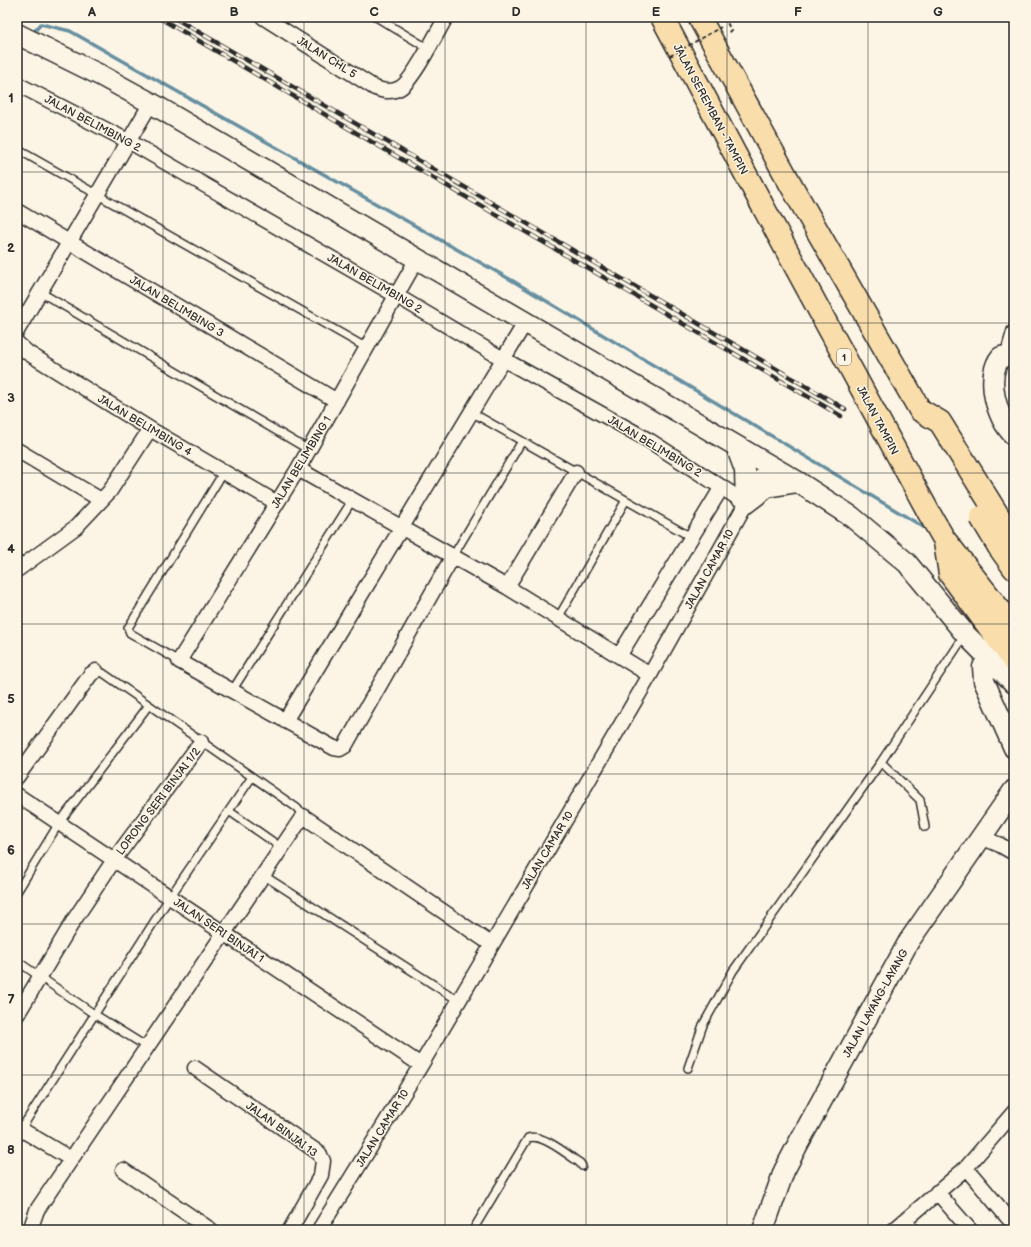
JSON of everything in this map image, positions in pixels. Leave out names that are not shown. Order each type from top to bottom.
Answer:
[{"type":"highway","name":"JALAN SEREMBAN - TAMPIN","points":[[662,17],[760,201]]},
{"type":"highway","points":[[699,17],[791,185],[920,410],[940,422],[1006,544],[1014,568]]},
{"type":"highway","name":"JALAN TAMPIN","points":[[760,201],[944,539],[1014,628]]},
{"type":"highway","points":[[944,539],[950,574],[1014,661]]},
{"type":"main road","points":[[17,34],[45,47],[151,103],[768,464],[852,517],[907,563],[966,635],[1014,683]]},
{"type":"main road","points":[[1014,418],[1006,397],[1005,388],[1014,354],[1002,357],[994,368],[993,376],[994,391],[1000,413],[1014,435]]},
{"type":"main road","points":[[736,446],[745,470],[746,503]]},
{"type":"main road","points":[[746,503],[768,487],[798,482]]},
{"type":"main road","points":[[988,658],[982,667],[984,681],[1014,748]]},
{"type":"main road","name":"JALAN LAYANG-LAYANG","points":[[766,1229],[784,1172],[909,941],[1014,790]]},
{"type":"street","name":"JALAN CHL 5","points":[[263,17],[375,88],[384,91],[400,88],[407,81],[428,48]]},
{"type":"street","points":[[428,48],[446,17]]},
{"type":"street","name":"JALAN BELIMBING 2","points":[[19,88],[130,142],[397,296],[503,360],[650,442],[746,503]]},
{"type":"street","points":[[17,331],[130,142],[151,103]]},
{"type":"street","name":"JALAN BELIMBING 3","points":[[17,211],[336,401]]},
{"type":"street","name":"JALAN BELIMBING 1","points":[[179,661],[298,469],[417,260]]},
{"type":"street","points":[[285,720],[525,323]]},
{"type":"street","points":[[1014,332],[1010,346],[1014,354]]},
{"type":"street","name":"JALAN BELIMBING 4","points":[[17,344],[28,354],[150,429],[277,503]]},
{"type":"street","points":[[17,570],[76,527],[110,490],[150,429]]},
{"type":"street","points":[[17,450],[101,500]]},
{"type":"street","name":"JALAN CAMAR 10","points":[[319,1230],[422,1065],[491,944],[650,675],[768,464]]},
{"type":"street","points":[[298,469],[402,526],[508,587],[650,675]]},
{"type":"street","points":[[508,587],[576,472]]},
{"type":"street","points":[[619,656],[722,487]]},
{"type":"street","points":[[179,661],[334,748],[340,749],[345,746],[453,556]]},
{"type":"street","points":[[17,777],[91,674],[96,671]]},
{"type":"street","name":"LORONG SERI BINJAI 1/2","points":[[17,1015],[114,860],[201,742]]},
{"type":"street","name":"JALAN SERI BINJAI 1","points":[[17,795],[422,1065]]},
{"type":"street","points":[[30,1230],[37,1210],[303,816],[491,944]]},
{"type":"street","points":[[981,837],[1014,853]]},
{"type":"street","name":"JALAN BINJAI 13","points":[[195,1068],[320,1153],[323,1161],[321,1175],[290,1230]]},
{"type":"street","points":[[903,1227],[937,1192],[966,1168],[1014,1112]]},
{"type":"street","points":[[19,1128],[71,1159]]},
{"type":"street","points":[[966,1168],[1009,1219]]},
{"type":"street","points":[[123,1170],[211,1230]]},
{"type":"street","points":[[937,1192],[970,1230]]},
{"type":"lane","points":[[376,17],[428,48]]},
{"type":"lane","points":[[17,150],[367,348]]},
{"type":"lane","points":[[40,292],[309,450]]},
{"type":"lane","points":[[471,412],[692,537]]},
{"type":"lane","points":[[453,556],[522,441]]},
{"type":"lane","points":[[179,661],[130,633],[128,628],[223,472]]},
{"type":"lane","points":[[232,691],[353,499]]},
{"type":"lane","points":[[558,618],[626,500]]},
{"type":"lane","points":[[688,1068],[702,1025],[733,971],[881,762],[966,635]]},
{"type":"lane","points":[[96,671],[103,672],[297,808],[303,816]]},
{"type":"lane","points":[[17,892],[59,823],[148,705]]},
{"type":"lane","points":[[881,762],[920,800],[926,827]]},
{"type":"lane","points":[[19,1128],[170,897],[252,777]]},
{"type":"lane","points":[[229,811],[282,848]]},
{"type":"lane","points":[[264,875],[459,1001]]},
{"type":"lane","points":[[17,961],[94,1014],[147,1047]]},
{"type":"lane","points":[[473,1230],[528,1138],[532,1137],[543,1139],[580,1163],[582,1166]]},
{"type":"path","points":[[724,17],[731,30]]},
{"type":"path","points":[[670,56],[721,27]]},
{"type":"waterway","points":[[32,34],[41,24],[70,31],[513,281],[925,528]]},
{"type":"waterway","points":[[17,49],[22,44]]},
{"type":"railway","points":[[158,17],[841,416]]},
{"type":"railway","points":[[173,17],[845,409]]}]
